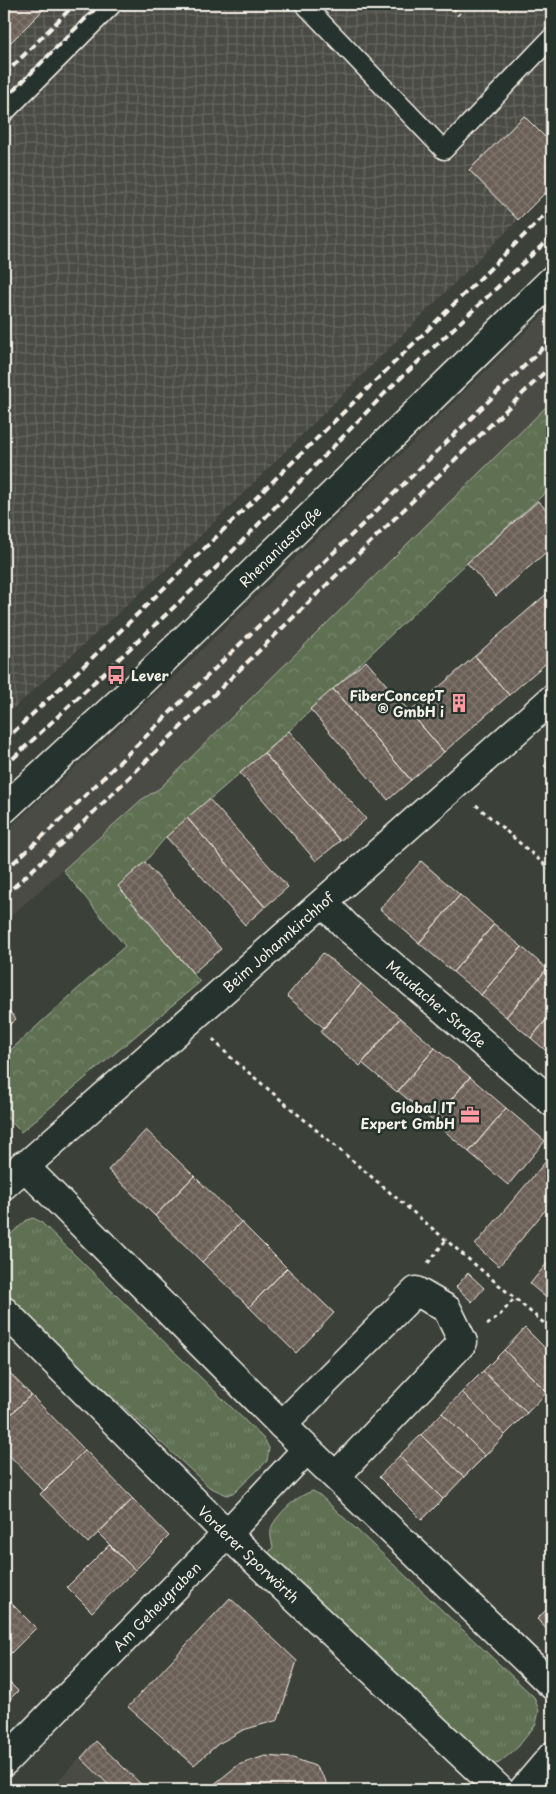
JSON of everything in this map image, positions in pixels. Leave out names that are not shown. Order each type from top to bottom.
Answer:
[{"type":"street","name":"Rhenaniastraße","points":[[4,809],[141,682],[552,280]]},
{"type":"street","name":"Beim Johannkirchhof","points":[[4,1185],[324,904],[552,699]]},
{"type":"street","name":"Maudacher Straße","points":[[324,904],[347,927],[552,1102]]},
{"type":"street","points":[[24,1166],[282,1425],[552,1686]]},
{"type":"street","points":[[282,1425],[416,1292],[447,1309],[463,1342],[336,1476]]},
{"type":"street","name":"Vorderer Sporwörth","points":[[4,1311],[228,1534],[500,1790]]},
{"type":"street","name":"Am Geheugraben","points":[[4,1762],[228,1534],[307,1449]]},
{"type":"street","points":[[523,1790],[552,1756]]},
{"type":"lane","points":[[4,113],[113,4]]},
{"type":"lane","points":[[304,4],[444,150],[552,37]]},
{"type":"path","points":[[454,787],[552,871]]},
{"type":"path","points":[[228,1055],[552,1330]]},
{"type":"path","points":[[429,1258],[446,1240]]},
{"type":"path","points":[[498,1317],[515,1298]]},
{"type":"shaded area","points":[[4,4],[552,4],[552,186],[173,563],[4,717]]},
{"type":"shaded area","points":[[552,306],[552,401],[160,788],[141,800],[4,922],[4,833],[176,675]]},
{"type":"shaded area","points":[[96,1741],[147,1790],[49,1790]]},
{"type":"green space","points":[[552,401],[552,487],[467,563],[289,731],[166,837],[145,862],[118,886],[200,982],[21,1132],[4,1115],[4,1056],[125,946],[63,870],[141,800],[160,788]]},
{"type":"green space","points":[[33,1218],[41,1222],[265,1440],[269,1448],[267,1461],[235,1492],[227,1495],[209,1487],[4,1296],[4,1240],[27,1220]]},
{"type":"green space","points":[[313,1491],[321,1496],[534,1697],[539,1711],[536,1724],[518,1747],[499,1763],[488,1766],[268,1554],[273,1547],[271,1529],[276,1519],[296,1500]]},
{"type":"building","points":[[4,4],[49,4],[4,49]]},
{"type":"building","points":[[524,116],[552,144],[552,186],[518,220],[469,170]]},
{"type":"building","points":[[538,501],[552,516],[552,547],[496,596],[467,563]]},
{"type":"building","points":[[551,590],[552,658],[509,695],[475,656]]},
{"type":"building","name":"FiberConcepT ® GmbH i","points":[[475,656],[509,695],[444,752],[410,712]]},
{"type":"building","points":[[366,661],[444,752],[411,780],[333,689]]},
{"type":"building","points":[[333,689],[411,780],[388,800],[310,709]]},
{"type":"building","points":[[289,731],[366,819],[340,841],[264,753]]},
{"type":"building","points":[[264,753],[340,841],[316,861],[240,773]]},
{"type":"building","points":[[552,756],[552,773],[544,766]]},
{"type":"building","points":[[209,799],[288,887],[265,907],[187,818]]},
{"type":"building","points":[[187,818],[265,907],[245,925],[166,837]]},
{"type":"building","points":[[421,861],[460,895],[419,943],[380,909]]},
{"type":"building","points":[[145,862],[221,949],[193,973],[118,886]]},
{"type":"building","points":[[460,895],[494,924],[453,972],[419,943]]},
{"type":"building","points":[[494,924],[522,947],[481,995],[453,972]]},
{"type":"building","points":[[522,947],[547,969],[506,1017],[481,995]]},
{"type":"building","points":[[323,953],[361,984],[324,1028],[287,996]]},
{"type":"building","points":[[547,969],[552,973],[552,1013],[531,1038],[506,1017]]},
{"type":"building","points":[[361,984],[400,1018],[360,1066],[320,1032]]},
{"type":"building","points":[[4,1005],[16,1019],[4,1029]]},
{"type":"building","points":[[552,1013],[552,1056],[531,1038]]},
{"type":"building","points":[[400,1018],[435,1048],[397,1092],[362,1063]]},
{"type":"building","points":[[435,1048],[470,1077],[433,1121],[398,1091]]},
{"type":"building","name":"Global IT Expert GmbH","points":[[470,1077],[506,1108],[469,1152],[433,1121]]},
{"type":"building","points":[[506,1108],[545,1141],[508,1185],[469,1152]]},
{"type":"building","points":[[146,1130],[194,1176],[155,1216],[108,1170]]},
{"type":"building","points":[[552,1154],[552,1202],[499,1266],[475,1245]]},
{"type":"building","points":[[194,1176],[241,1222],[202,1262],[155,1216]]},
{"type":"building","points":[[241,1222],[287,1268],[249,1307],[202,1262]]},
{"type":"building","points":[[552,1257],[552,1298],[550,1301],[530,1284]]},
{"type":"building","points":[[287,1268],[334,1313],[296,1353],[249,1307]]},
{"type":"building","points":[[468,1273],[484,1288],[472,1302],[456,1287]]},
{"type":"building","points":[[525,1328],[552,1355],[552,1387],[547,1392],[504,1350]]},
{"type":"building","points":[[504,1350],[547,1392],[527,1413],[483,1371]]},
{"type":"building","points":[[4,1367],[31,1395],[4,1421]]},
{"type":"building","points":[[483,1371],[527,1413],[505,1435],[462,1392]]},
{"type":"building","points":[[462,1392],[505,1435],[485,1456],[442,1413]]},
{"type":"building","points":[[31,1395],[85,1450],[44,1491],[4,1450],[4,1421]]},
{"type":"building","points":[[442,1413],[485,1456],[464,1477],[421,1435]]},
{"type":"building","points":[[421,1435],[464,1477],[443,1499],[399,1456]]},
{"type":"building","points":[[85,1450],[133,1499],[88,1543],[40,1494]]},
{"type":"building","points":[[399,1456],[443,1499],[422,1520],[379,1477]]},
{"type":"building","points":[[133,1499],[169,1536],[135,1570],[98,1533]]},
{"type":"building","points":[[109,1545],[135,1570],[92,1612],[67,1587]]},
{"type":"building","points":[[4,1596],[36,1628],[4,1660]]},
{"type":"building","points":[[230,1598],[297,1661],[278,1720],[243,1730],[218,1744],[194,1765],[128,1707]]},
{"type":"building","points":[[552,1604],[552,1635],[537,1619]]},
{"type":"building","points":[[4,1677],[18,1691],[4,1705]]},
{"type":"building","points":[[96,1741],[147,1790],[114,1790],[81,1758]]},
{"type":"building","points":[[265,1756],[293,1758],[315,1766],[325,1779],[328,1790],[210,1790],[212,1786],[238,1765]]},
{"type":"railway","points":[[4,75],[75,4]]},
{"type":"railway","points":[[4,100],[100,4]]},
{"type":"railway","points":[[451,4],[459,15]]},
{"type":"railway","points":[[4,741],[111,640],[552,208]]},
{"type":"railway","points":[[4,767],[223,561],[387,391],[552,236]]},
{"type":"railway","points":[[4,871],[53,827],[552,339]]},
{"type":"railway","points":[[4,896],[64,841],[552,365]]},
{"type":"place","name":"Lever","points":[[116,675]]},
{"type":"place","name":"FiberConcepT ® GmbH i","points":[[459,703]]},
{"type":"place","name":"Global IT Expert GmbH","points":[[470,1115]]}]
